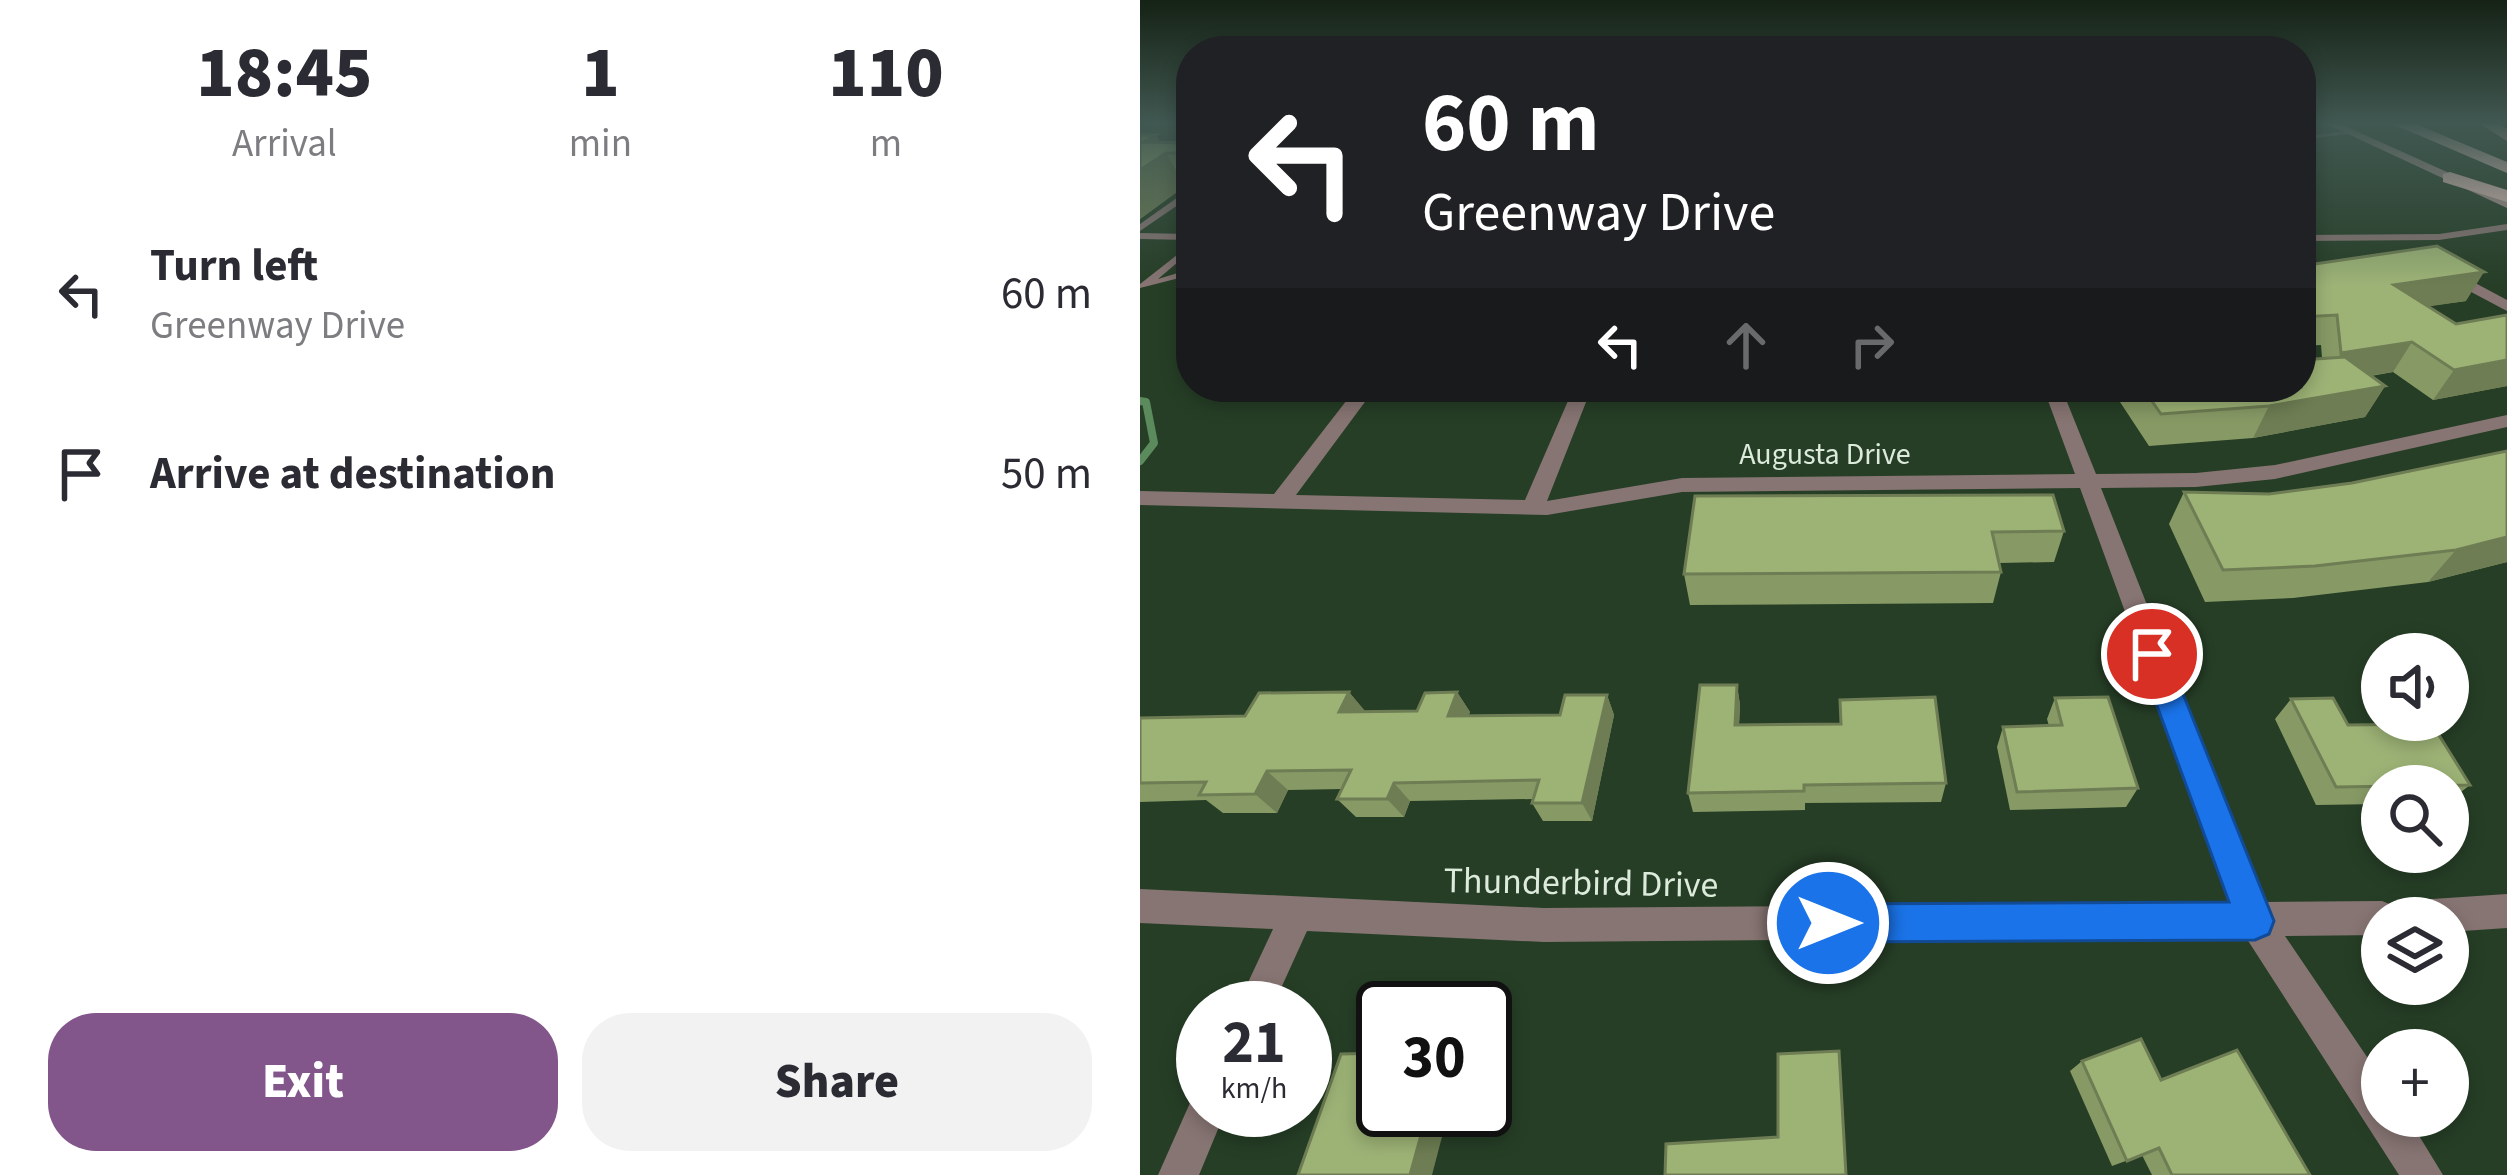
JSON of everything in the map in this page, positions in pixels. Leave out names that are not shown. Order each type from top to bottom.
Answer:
[{"type":"highway","points":[[2450,178],[2507,200]]},
{"type":"street","points":[[2439,269],[2507,306]]},
{"type":"street","points":[[1279,502],[1355,402]]},
{"type":"street","points":[[1533,508],[1576,402]]},
{"type":"street","points":[[2057,402],[2255,921],[2361,1081]]},
{"type":"street","name":"Augusta Drive","points":[[1140,498],[1533,508],[1682,485],[2197,480],[2276,472],[2507,422]]},
{"type":"street","name":"Thunderbird Drive","points":[[1140,906],[1544,925],[2361,918]]},
{"type":"street","points":[[2469,914],[2507,911]]},
{"type":"street","points":[[1266,981],[1297,915]]},
{"type":"street","points":[[1178,1175],[1196,1137]]},
{"type":"street","points":[[2398,1137],[2423,1175]]},
{"type":"lane","points":[[1140,232],[1176,204]]},
{"type":"lane","points":[[2316,238],[2439,237],[2507,227]]},
{"type":"lane","points":[[1140,232],[1176,236]]},
{"type":"lane","points":[[1141,286],[1176,259]]},
{"type":"lane","points":[[1141,286],[1176,276]]},
{"type":"building","points":[[2437,246],[2484,272],[2394,285],[2456,324],[2507,315],[2507,360],[2454,370],[2412,342],[2341,353],[2337,315],[2316,316],[2316,264]]},
{"type":"building","points":[[2345,357],[2385,386],[2316,398],[2316,359]]},
{"type":"building","points":[[2153,402],[2292,402],[2269,406],[2161,414]]},
{"type":"building","points":[[2507,451],[2507,537],[2456,550],[2315,566],[2223,570],[2184,492],[2269,494],[2352,483]]},
{"type":"building","points":[[2053,495],[2064,531],[1992,532],[2001,572],[1684,574],[1695,496]]},
{"type":"building","points":[[1700,685],[1737,685],[1735,725],[1841,724],[1840,700],[1935,697],[1946,783],[1688,793]]},
{"type":"building","points":[[1349,692],[1339,712],[1417,711],[1425,693],[1457,692],[1448,716],[1560,715],[1565,695],[1607,695],[1582,803],[1532,803],[1539,780],[1394,783],[1387,799],[1337,799],[1351,770],[1267,771],[1255,794],[1199,795],[1206,782],[1140,783],[1140,718],[1245,716],[1259,693]]},
{"type":"building","points":[[2108,697],[2138,788],[2017,792],[2003,727],[2062,725],[2055,698]]},
{"type":"building","points":[[2333,698],[2348,725],[2361,725],[2361,741],[2443,741],[2458,765],[2361,765],[2361,787],[2336,787],[2291,699]]},
{"type":"building","points":[[2141,1039],[2161,1080],[2237,1050],[2310,1175],[2172,1175],[2159,1148],[2127,1161],[2082,1061]]},
{"type":"building","points":[[1839,1051],[1846,1175],[1665,1175],[1666,1144],[1778,1137],[1778,1054]]},
{"type":"building","points":[[1341,1054],[1356,1054],[1356,1137],[1421,1137],[1410,1175],[1298,1175],[1312,1137],[1332,1137],[1332,1079]]},
{"type":"waterway","points":[[1140,401],[1146,402],[1154,443],[1140,461]]},
{"type":"route","points":[[1828,923],[2255,921],[2152,654]]}]
